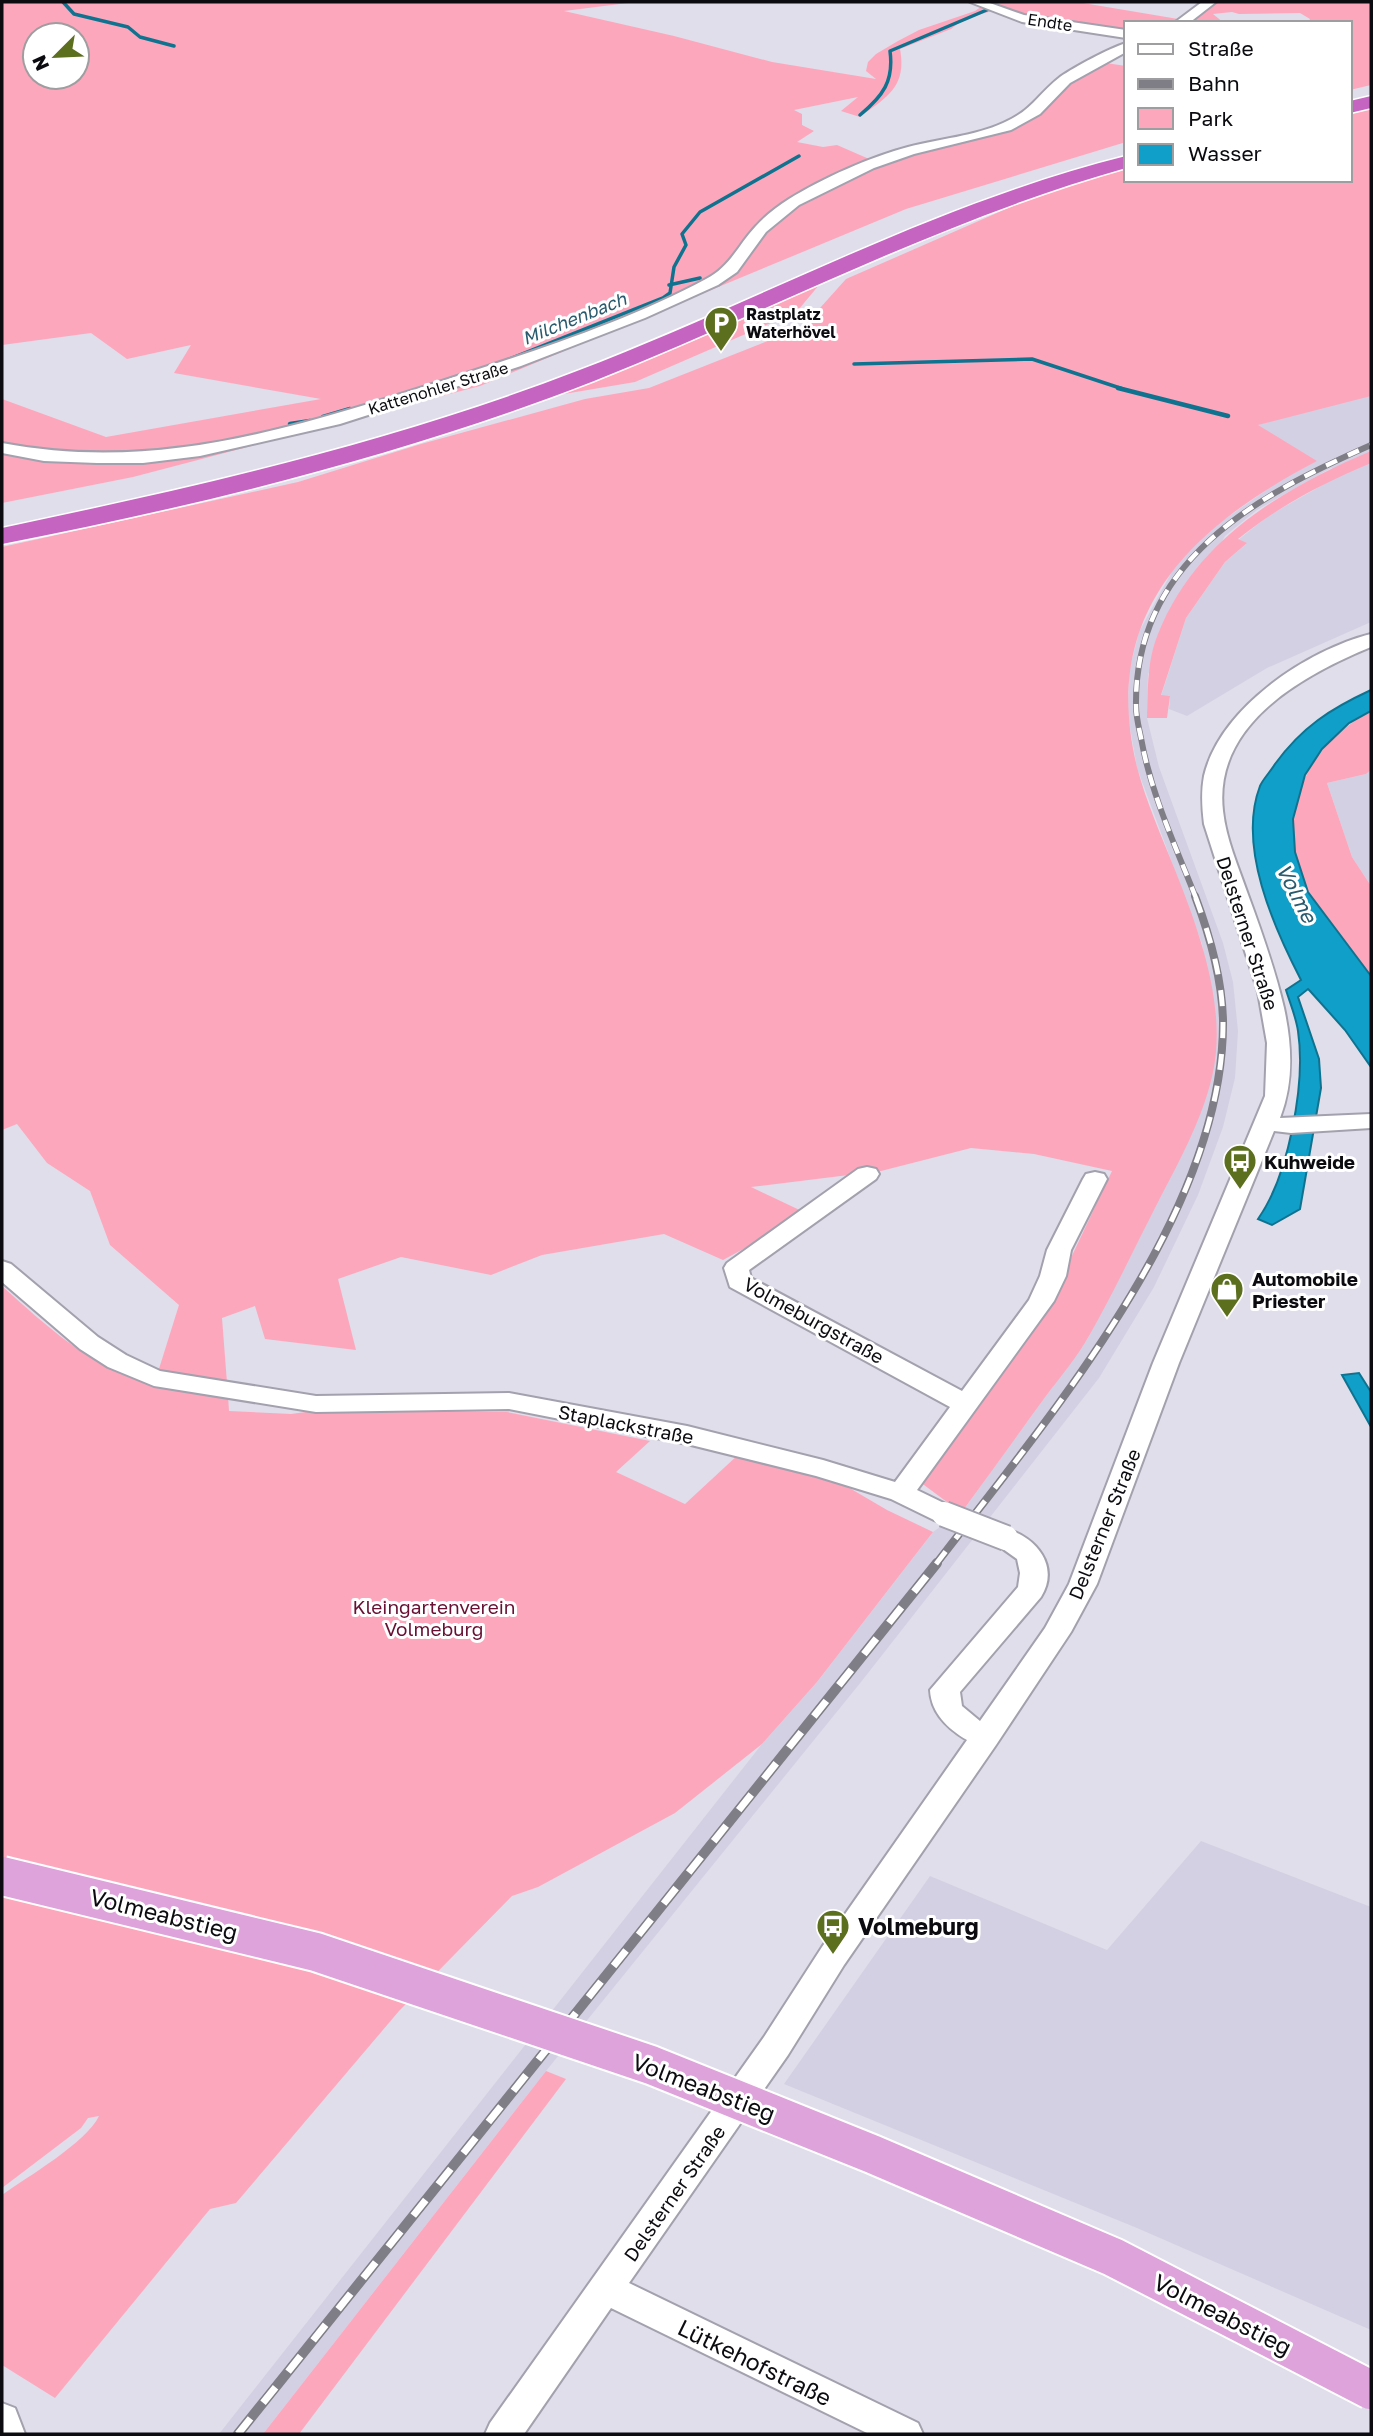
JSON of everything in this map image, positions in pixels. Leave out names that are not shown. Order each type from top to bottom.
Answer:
[{"type":"highway","points":[[1352,105],[1371,100]]},
{"type":"highway","points":[[2,522],[256,471],[455,422],[584,377],[930,227],[1026,191],[1124,161]]},
{"type":"highway","points":[[2,536],[256,471]]},
{"type":"main road","name":"Volmeabstieg","points":[[2,1876],[153,1910],[316,1952],[651,2065],[872,2154],[1113,2257],[1371,2390]]},
{"type":"street","name":"Endte","points":[[976,2],[1022,18],[1124,34]]},
{"type":"street","points":[[1183,21],[1210,2]]},
{"type":"street","name":"Kattenohler Straße","points":[[2,448],[44,456],[97,458],[143,458],[200,452],[334,420],[515,363],[640,316],[713,282],[732,269],[761,229],[794,202],[869,165],[914,150],[1006,127],[1035,111],[1065,80],[1124,48]]},
{"type":"street","name":"Delsterner Straße","points":[[503,2434],[801,2011],[841,1945],[1036,1665],[1083,1584],[1166,1363],[1279,1125],[1278,1026],[1267,982],[1217,842],[1212,784],[1228,743],[1259,702],[1301,673],[1371,640]]},
{"type":"street","points":[[1279,1125],[1371,1121]]},
{"type":"street","name":"Volmeburgstraße","points":[[867,1174],[736,1268],[739,1282],[967,1405]]},
{"type":"street","points":[[901,1493],[1041,1301],[1053,1276],[1059,1251],[1095,1179]]},
{"type":"street","name":"Staplackstraße","points":[[2,1269],[89,1343],[124,1365],[166,1381],[316,1404],[509,1401],[689,1435],[823,1469],[901,1493],[944,1514],[1020,1544],[1035,1566],[1031,1590],[945,1690],[944,1699],[953,1714],[963,1725],[985,1738]]},
{"type":"street","name":"Lütkehofstraße","points":[[606,2289],[905,2434]]},
{"type":"street","points":[[2,2419],[7,2434]]},
{"type":"shaded area","points":[[1371,396],[1371,622],[1267,668],[1187,716],[1169,709],[1170,697],[1161,696],[1186,618],[1225,562],[1246,544],[1238,540],[1268,516],[1342,474],[1331,468],[1257,510],[1225,536],[1148,674],[1147,718],[1159,767],[1223,943],[1233,982],[1238,1031],[1235,1078],[1223,1127],[1198,1195],[1154,1287],[1099,1378],[861,1682],[546,2071],[263,2434],[219,2434],[762,1744],[817,1682],[933,1532],[964,1509],[1088,1338],[1196,1124],[1212,1076],[1209,982],[1202,944],[1137,768],[1128,716],[1129,671],[1139,632],[1176,564],[1208,531],[1279,481],[1316,461],[1257,425]]},
{"type":"shaded area","points":[[1371,770],[1371,886],[1352,857],[1327,783],[1366,774]]},
{"type":"shaded area","points":[[1201,1841],[1371,1907],[1371,2330],[1137,2228],[784,2084],[930,1876],[1107,1950]]},
{"type":"green space","points":[[2,2],[636,2],[564,11],[772,62],[876,79],[866,71],[868,62],[876,54],[919,30],[975,11],[988,2],[1077,2],[1184,20],[1210,2],[1371,2],[1371,85],[1352,90],[1352,21],[1309,21],[1310,19],[1300,13],[1232,12],[1213,14],[1222,21],[1124,21],[1124,34],[1040,21],[999,9],[964,19],[951,29],[900,49],[898,82],[886,97],[860,117],[841,111],[858,97],[794,110],[802,114],[802,125],[814,131],[797,142],[823,147],[837,145],[876,162],[1006,127],[1099,62],[1124,66],[1124,143],[906,209],[480,386],[133,477],[2,503],[2,399],[106,437],[321,399],[174,373],[191,345],[127,359],[91,333],[2,345]]},
{"type":"green space","points":[[1371,105],[1371,396],[1258,425],[1317,461],[1230,515],[1195,546],[1165,581],[1144,620],[1131,664],[1129,712],[1137,767],[1194,919],[1209,972],[1216,1025],[1212,1077],[1195,1127],[1180,1159],[1089,1336],[964,1509],[951,1505],[920,1482],[1043,1317],[1112,1171],[1034,1154],[971,1148],[881,1171],[751,1187],[808,1214],[723,1260],[664,1234],[542,1255],[491,1275],[401,1257],[338,1279],[356,1350],[265,1339],[255,1306],[222,1318],[227,1383],[158,1372],[179,1305],[110,1245],[90,1191],[47,1163],[17,1124],[2,1130],[2,547],[298,482],[421,444],[585,399],[649,388],[803,327],[846,279],[1052,189],[1124,167],[1124,182],[1352,182],[1352,110]]},
{"type":"green space","points":[[824,279],[799,309],[787,316],[635,382],[558,395]]},
{"type":"green space","points":[[1371,451],[1371,463],[1302,496],[1238,539],[1247,543],[1225,562],[1186,618],[1161,695],[1170,696],[1167,718],[1147,718],[1154,644],[1174,600],[1195,571],[1219,544],[1245,521],[1306,482]]},
{"type":"green space","points":[[1371,711],[1371,770],[1366,774],[1327,783],[1352,857],[1371,886],[1371,976],[1307,889],[1298,862],[1294,836],[1295,811],[1302,786],[1313,764],[1328,744],[1348,726]]},
{"type":"green space","name":"Kleingartenverein Volmeburg","points":[[2,1286],[52,1330],[107,1367],[158,1387],[228,1396],[229,1411],[291,1414],[321,1410],[507,1412],[650,1441],[616,1472],[685,1504],[739,1454],[829,1476],[887,1510],[933,1532],[817,1682],[762,1744],[675,1813],[538,1887],[512,1896],[399,2011],[236,2203],[210,2209],[55,2398],[2,2365],[2,2195],[69,2148],[99,2116],[88,2118],[81,2128],[2,2188]]},
{"type":"green space","points":[[546,2071],[566,2079],[299,2434],[263,2434]]},
{"type":"water","name":"Volme","points":[[1371,690],[1371,711],[1349,723],[1322,749],[1305,775],[1293,819],[1295,852],[1308,892],[1371,976],[1371,1067],[1345,1030],[1308,989],[1298,997],[1319,1059],[1321,1088],[1300,1209],[1272,1225],[1258,1219],[1278,1179],[1297,1103],[1300,1053],[1297,1026],[1286,990],[1301,980],[1270,912],[1262,886],[1253,834],[1254,809],[1261,783],[1306,729],[1342,704]]},
{"type":"water","points":[[1359,1373],[1371,1392],[1371,1427],[1342,1375]]},
{"type":"waterway","points":[[63,2],[74,14],[128,27],[140,37],[174,46]]},
{"type":"waterway","name":"Milchenbach","points":[[860,115],[885,87],[890,71],[890,51],[989,9]]},
{"type":"waterway","name":"Milchenbach","points":[[671,284],[674,267],[686,245],[682,234],[700,212],[799,156]]},
{"type":"waterway","points":[[671,284],[700,278]]},
{"type":"waterway","name":"Milchenbach","points":[[507,360],[663,298],[670,293],[671,284]]},
{"type":"waterway","points":[[854,364],[1032,359],[1123,389]]},
{"type":"waterway","points":[[1118,388],[1228,416]]},
{"type":"waterway","name":"Milchenbach","points":[[323,417],[350,409]]},
{"type":"waterway","name":"Milchenbach","points":[[290,424],[310,421]]},
{"type":"railway","points":[[1196,898],[1157,799],[1137,718],[1141,656],[1156,612],[1179,574],[1209,541],[1245,512],[1285,487],[1371,445]]},
{"type":"railway","points":[[936,1564],[1077,1379],[1122,1310],[1163,1238],[1195,1166],[1216,1093],[1223,1020],[1214,957],[1195,896]]},
{"type":"railway","points":[[238,2434],[937,1563]]},
{"type":"place","name":"Rastplatz Waterhövel","points":[[721,353]]},
{"type":"place","name":"Kuhweide","points":[[1240,1191]]},
{"type":"place","name":"Automobile Priester","points":[[1227,1319]]},
{"type":"place","name":"Volmeburg","points":[[833,1956]]}]
